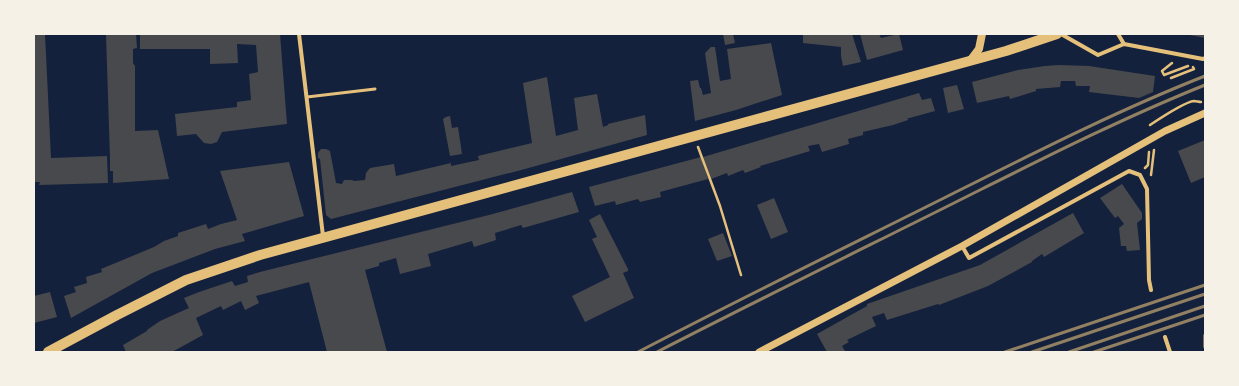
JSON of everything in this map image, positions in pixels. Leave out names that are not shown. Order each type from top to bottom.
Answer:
[{"type":"main road","points":[[970,61],[979,49],[982,34]]},
{"type":"main road","points":[[48,352],[117,314],[186,280],[260,255],[970,61],[1057,34]]},
{"type":"street","points":[[299,34],[324,238]]},
{"type":"street","points":[[1061,34],[1098,55],[1124,44],[1205,58]]},
{"type":"street","points":[[1118,34],[1124,44]]},
{"type":"street","points":[[759,352],[962,246],[1165,131],[1205,112]]},
{"type":"street","points":[[962,246],[969,258],[1129,171],[1140,175],[1147,189],[1149,280],[1151,290]]},
{"type":"street","points":[[1166,337],[1170,352]]},
{"type":"lane","points":[[307,97],[375,89]]},
{"type":"lane","points":[[1205,335],[1205,347]]},
{"type":"path","points":[[1171,78],[1194,69],[1192,64],[1164,75],[1162,71],[1182,55]]},
{"type":"path","points":[[1183,106],[1194,101]]},
{"type":"path","points":[[694,137],[720,206],[740,275]]},
{"type":"path","points":[[1147,189],[1150,181],[1154,149],[1149,140]]},
{"type":"path","points":[[1148,165],[1150,151]]},
{"type":"building","points":[[34,34],[45,34],[51,158],[107,156],[108,183],[39,185],[40,182],[34,182]]},
{"type":"building","points":[[106,34],[136,34],[137,48],[133,49],[133,63],[135,66],[135,131],[158,130],[169,179],[113,183],[113,171],[110,171]]},
{"type":"building","points":[[140,34],[280,34],[287,124],[222,132],[217,142],[211,144],[204,143],[196,134],[177,136],[175,114],[237,107],[237,102],[251,100],[249,74],[258,72],[256,45],[237,44],[238,63],[210,64],[210,49],[140,49]]},
{"type":"building","points":[[723,34],[733,34],[735,43],[725,45]]},
{"type":"building","points":[[803,34],[852,34],[861,62],[843,66],[841,47],[803,43]]},
{"type":"building","points":[[860,34],[879,34],[881,38],[899,34],[903,50],[867,60]]},
{"type":"building","points":[[1205,34],[1205,38],[1190,35]]},
{"type":"building","points":[[771,43],[782,95],[736,110],[695,121],[690,81],[698,80],[703,95],[711,93],[705,53],[711,47],[715,47],[720,81],[731,79],[727,49]]},
{"type":"building","points":[[1059,65],[1089,66],[1155,76],[1153,92],[1139,98],[1089,92],[1090,86],[1076,86],[1075,81],[1061,81],[1060,87],[1036,89],[1036,91],[1010,99],[1009,96],[977,103],[972,82],[1018,70]]},
{"type":"building","points":[[547,77],[556,136],[578,130],[574,98],[597,94],[603,127],[608,124],[645,115],[647,135],[525,169],[331,219],[326,215],[320,159],[318,158],[318,153],[321,149],[330,151],[336,183],[342,184],[344,180],[365,180],[366,173],[370,168],[394,164],[396,176],[451,163],[451,166],[479,160],[478,156],[532,143],[523,83]]},
{"type":"building","points":[[957,85],[964,109],[948,113],[943,88]]},
{"type":"building","points":[[919,93],[922,100],[931,98],[935,111],[906,119],[908,120],[893,125],[863,132],[863,135],[848,139],[849,144],[822,152],[819,144],[808,146],[810,151],[760,166],[761,167],[745,173],[743,170],[728,176],[727,173],[711,179],[703,157]]},
{"type":"building","points":[[450,116],[452,128],[458,127],[462,154],[450,156],[443,119]]},
{"type":"building","points":[[1205,140],[1205,177],[1191,183],[1178,151]]},
{"type":"building","points":[[701,157],[708,179],[660,192],[661,197],[640,202],[638,199],[616,205],[615,201],[595,206],[589,187]]},
{"type":"building","points":[[289,162],[304,216],[242,234],[245,241],[215,249],[152,273],[71,318],[64,296],[76,292],[74,287],[87,283],[86,277],[102,272],[101,269],[178,236],[178,233],[206,224],[208,229],[237,220],[220,171]]},
{"type":"building","points":[[1122,184],[1142,213],[1142,219],[1137,223],[1140,250],[1127,251],[1126,246],[1121,246],[1119,228],[1124,224],[1118,216],[1115,218],[1100,198]]},
{"type":"building","points":[[572,192],[579,212],[523,228],[521,225],[495,233],[496,240],[474,247],[472,241],[428,254],[431,266],[400,274],[396,258],[379,263],[379,266],[365,270],[387,352],[327,352],[309,282],[256,296],[259,303],[245,310],[241,301],[223,310],[221,306],[196,318],[203,335],[172,352],[126,352],[123,345],[147,331],[160,321],[189,308],[184,298],[199,292],[232,281],[235,286],[248,282],[247,276],[260,272],[489,215]]},
{"type":"building","points":[[774,198],[788,232],[771,239],[757,205]]},
{"type":"building","points":[[1073,213],[1084,233],[1044,257],[1042,254],[1032,262],[988,286],[939,305],[938,304],[887,320],[884,313],[872,317],[876,326],[847,340],[849,342],[842,346],[845,351],[843,352],[827,352],[817,334],[867,306],[867,304],[980,265]]},
{"type":"building","points":[[600,214],[628,269],[628,271],[623,273],[634,298],[585,322],[572,296],[610,277],[592,239],[597,237],[589,220]]},
{"type":"building","points":[[723,233],[732,256],[717,261],[708,239]]},
{"type":"building","points":[[50,292],[57,317],[34,323],[34,296]]},
{"type":"railway","points":[[638,352],[753,293],[1041,150],[1139,104],[1205,76]]},
{"type":"railway","points":[[657,352],[1048,156],[1110,126],[1205,85]]},
{"type":"railway","points":[[1005,352],[1205,285]]},
{"type":"railway","points":[[1032,352],[1205,294]]},
{"type":"railway","points":[[1069,352],[1205,306]]},
{"type":"railway","points":[[1094,352],[1205,315]]}]
